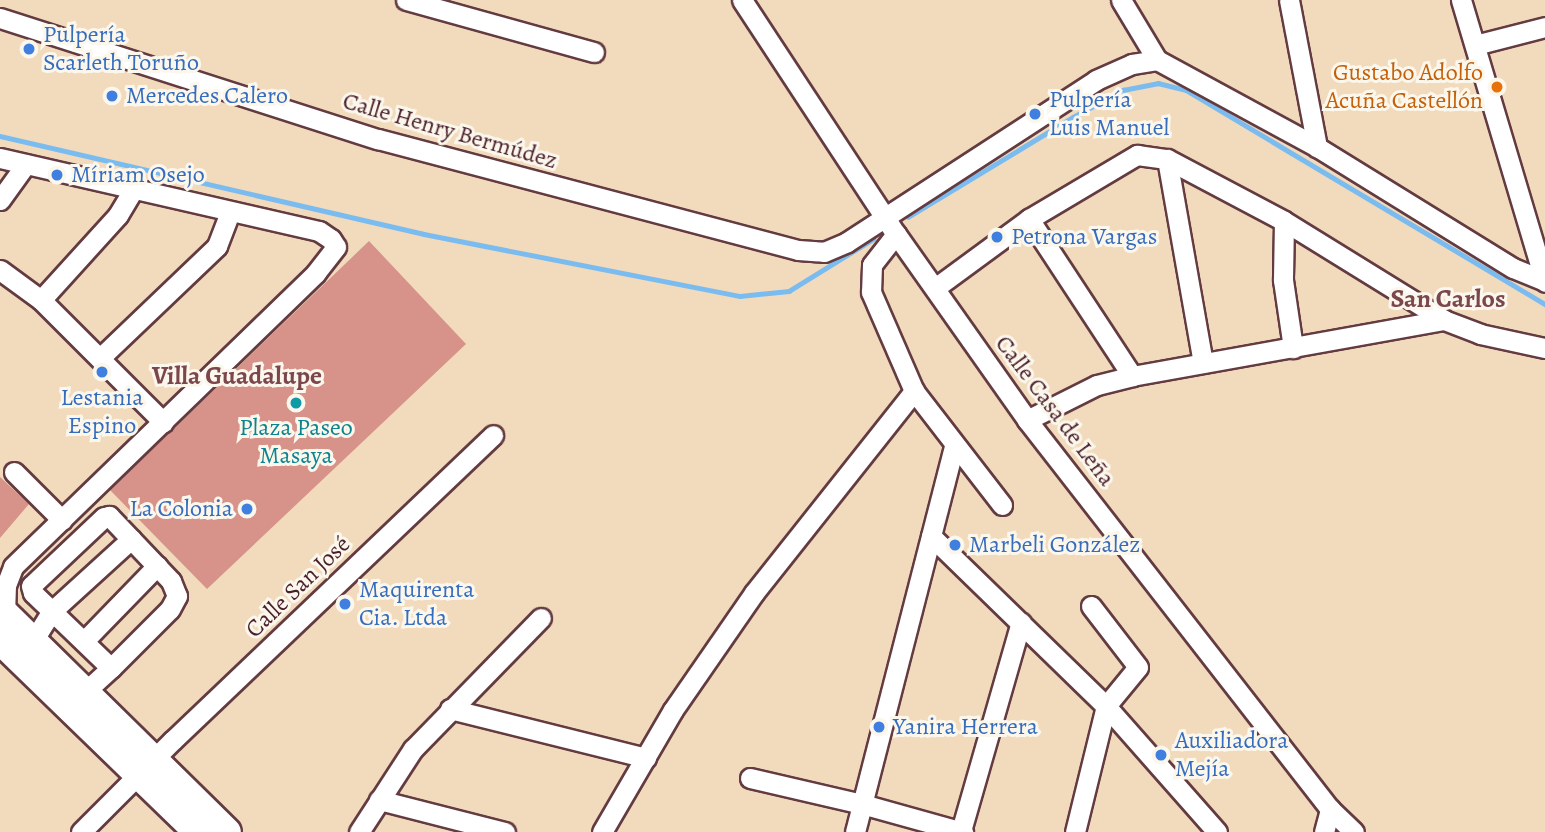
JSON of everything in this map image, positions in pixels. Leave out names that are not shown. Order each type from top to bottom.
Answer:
[{"type":"highway","points":[[2,621],[33,642],[76,700]]},
{"type":"highway","points":[[2,621],[76,700],[146,768],[227,832]]},
{"type":"highway","points":[[146,768],[198,832]]},
{"type":"street","points":[[406,0],[594,52]]},
{"type":"street","name":"Calle Casa de Leña","points":[[743,0],[896,234],[1027,419],[1330,809],[1354,832]]},
{"type":"street","points":[[1121,0],[1157,60],[1317,147],[1513,268],[1545,281]]},
{"type":"street","points":[[1289,0],[1317,147]]},
{"type":"street","points":[[1461,0],[1545,281]]},
{"type":"street","name":"Calle Henry Bermúdez","points":[[0,18],[378,139],[798,250],[824,251],[846,242],[1096,80],[1132,64],[1157,60]]},
{"type":"street","points":[[1475,45],[1545,27]]},
{"type":"street","points":[[935,288],[1028,219],[1137,155],[1167,159],[1284,221],[1444,320],[1480,334],[1545,348]]},
{"type":"street","points":[[0,158],[319,231],[331,239],[336,247],[316,273],[62,520],[6,569],[2,621]]},
{"type":"street","points":[[1167,159],[1203,363]]},
{"type":"street","points":[[0,200],[26,164]]},
{"type":"street","points":[[41,300],[118,215],[133,190]]},
{"type":"street","points":[[100,358],[217,246],[230,212]]},
{"type":"street","points":[[1028,219],[1132,376]]},
{"type":"street","points":[[1284,221],[1283,279],[1293,348]]},
{"type":"street","points":[[896,234],[872,265],[871,292],[914,391],[1002,505]]},
{"type":"street","points":[[0,270],[41,300],[163,422]]},
{"type":"street","points":[[1027,419],[1097,386],[1132,376],[1444,320]]},
{"type":"street","points":[[602,832],[673,710],[754,593],[914,391]]},
{"type":"street","name":"Calle San José","points":[[81,832],[493,435]]},
{"type":"street","points":[[855,832],[954,446]]},
{"type":"street","points":[[13,472],[62,520]]},
{"type":"street","points":[[76,700],[111,668],[175,603],[175,588],[158,566],[113,518],[104,517],[34,580],[31,586],[33,593],[111,668]]},
{"type":"street","points":[[931,536],[1106,706],[1217,832]]},
{"type":"street","points":[[33,642],[52,611],[131,539]]},
{"type":"street","points":[[84,641],[158,566]]},
{"type":"street","points":[[1075,832],[1106,706],[1138,667],[1091,606]]},
{"type":"street","points":[[359,832],[413,749],[541,618]]},
{"type":"street","points":[[750,778],[862,804],[962,832],[1021,622]]},
{"type":"street","points":[[450,709],[646,758]]},
{"type":"street","points":[[379,800],[505,832]]},
{"type":"street","points":[[1324,832],[1330,809]]},
{"type":"building","name":"Plaza Paseo Masaya","points":[[369,241],[466,344],[207,589],[110,490]]},
{"type":"building","points":[[0,477],[29,504],[0,538]]},
{"type":"waterway","points":[[908,217],[1073,117],[1123,90],[1158,83],[1186,90],[1545,304]]},
{"type":"waterway","points":[[0,136],[424,234],[740,296],[789,291],[873,239]]},
{"type":"place","name":"Pulpería Scarleth Toruño","points":[[29,49]]},
{"type":"place","name":"Gustabo Adolfo Acuña Castellón","points":[[1497,87]]},
{"type":"place","name":"Mercedes Calero","points":[[112,96]]},
{"type":"place","name":"Pulpería Luis Manuel","points":[[1035,114]]},
{"type":"place","name":"Míriam Osejo","points":[[57,175]]},
{"type":"place","name":"Petrona Vargas","points":[[997,237]]},
{"type":"place","name":"Lestania Espino","points":[[102,372]]},
{"type":"place","name":"Plaza Paseo Masaya","points":[[296,403]]},
{"type":"place","name":"La Colonia","points":[[247,509]]},
{"type":"place","name":"Marbeli González","points":[[955,545]]},
{"type":"place","name":"Maquirenta Cia. Ltda","points":[[345,604]]},
{"type":"place","name":"Yanira Herrera","points":[[879,727]]},
{"type":"place","name":"Auxiliadora Mejía","points":[[1161,755]]},
{"type":"district","name":"San Carlos","points":[[1448,299]]},
{"type":"district","name":"Villa Guadalupe","points":[[237,376]]}]
